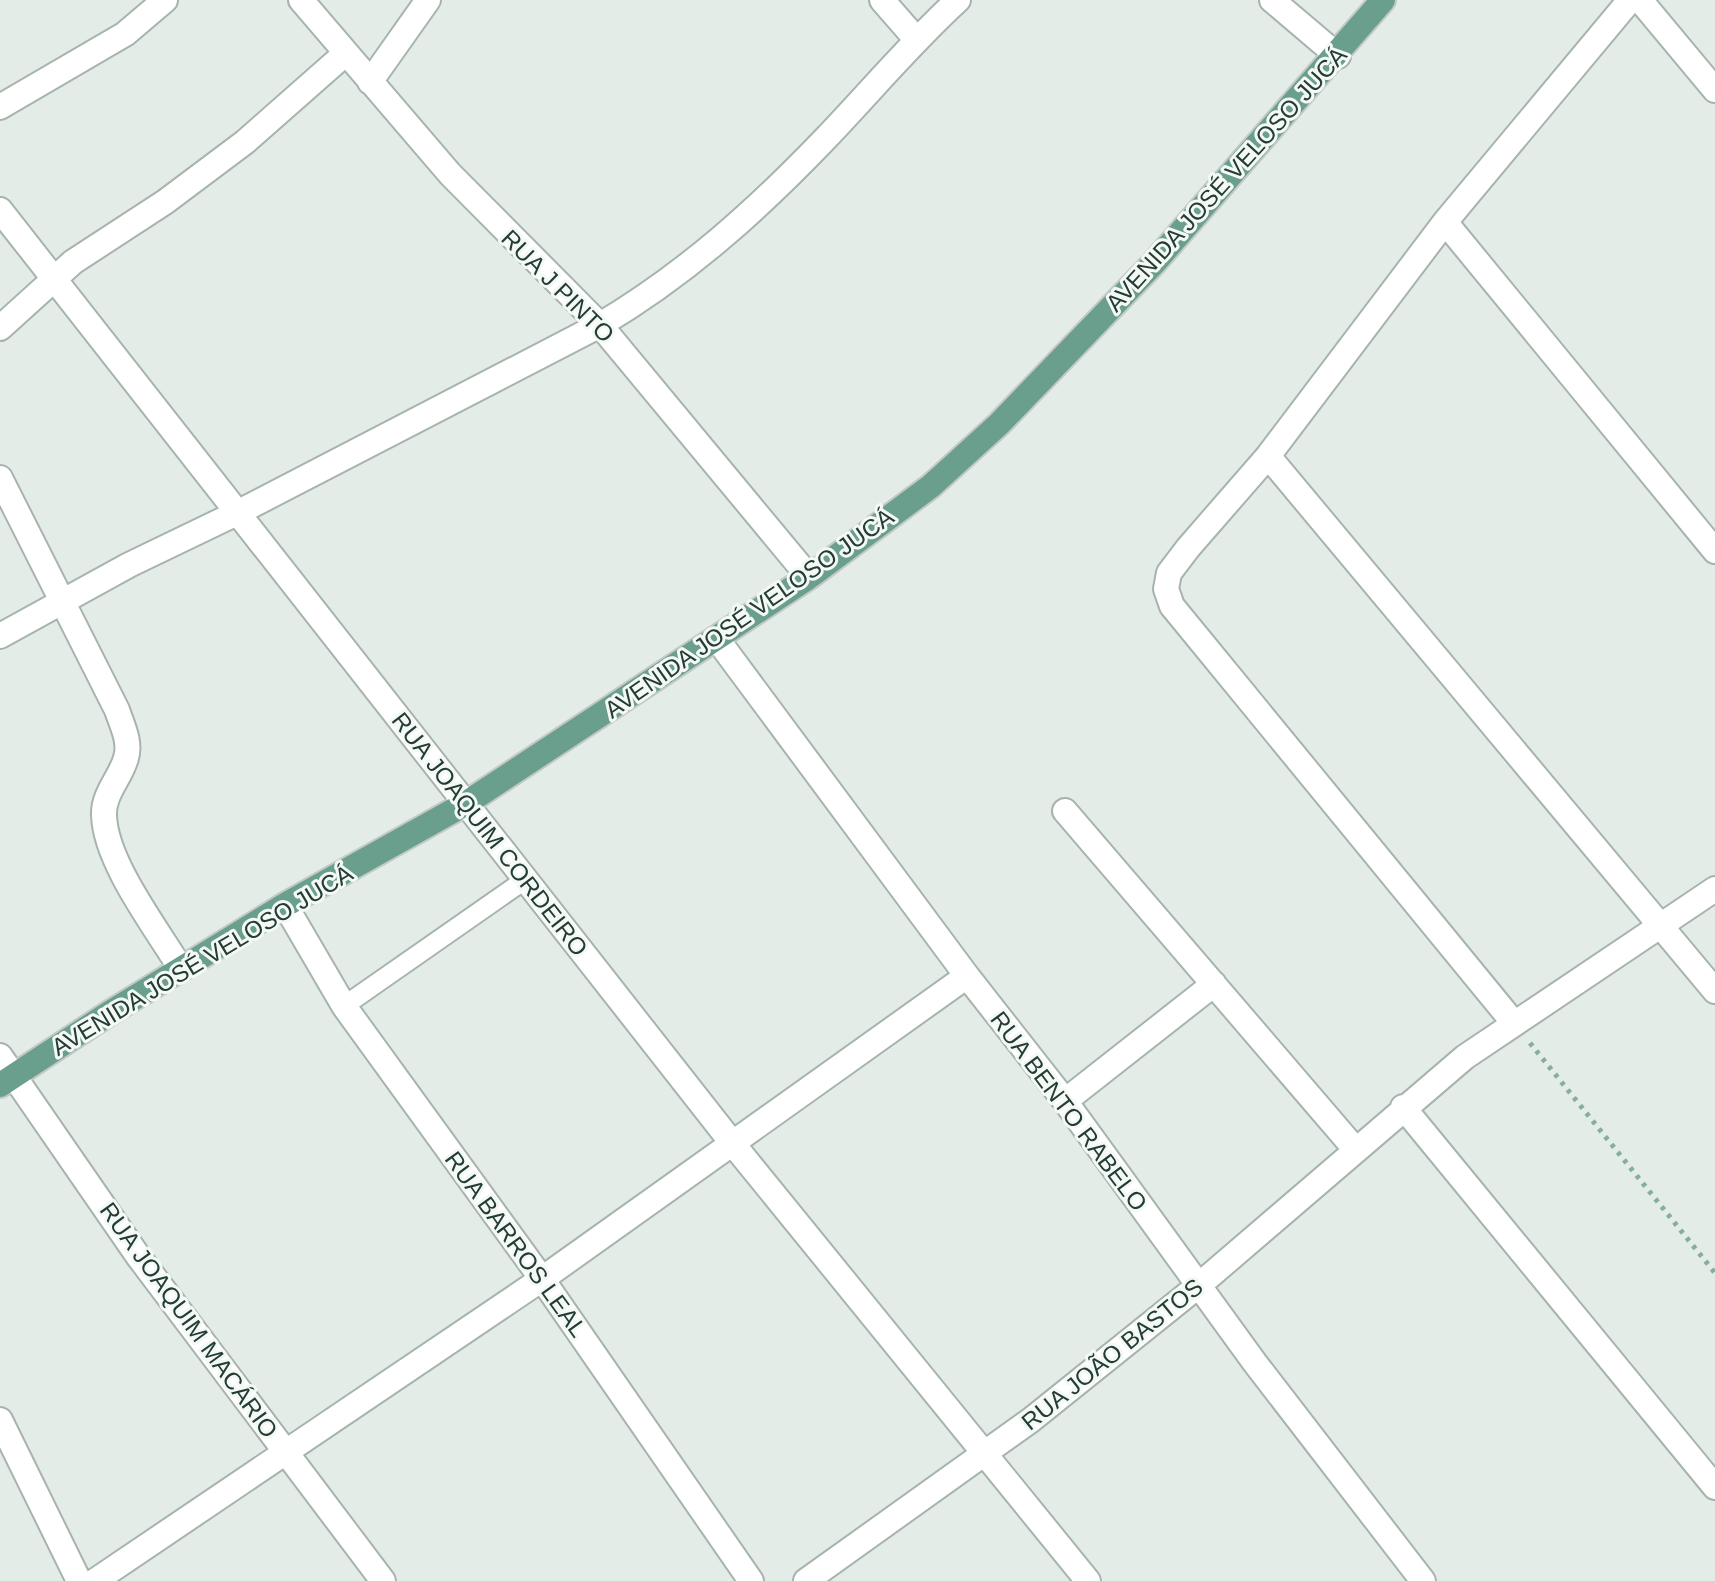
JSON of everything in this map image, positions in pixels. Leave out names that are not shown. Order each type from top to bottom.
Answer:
[{"type":"main road","name":"AVENIDA JOSÉ VELOSO JUCÁ","points":[[8,1081],[285,905],[465,804],[809,577],[931,486],[999,424],[1154,263],[1338,56],[1383,0]]},
{"type":"street","points":[[0,107],[125,34],[165,0]]},
{"type":"street","name":"RUA J PINTO","points":[[301,0],[450,174],[600,325],[809,577]]},
{"type":"street","points":[[370,82],[428,0]]},
{"type":"street","points":[[882,0],[916,39]]},
{"type":"street","points":[[0,636],[61,601],[600,325],[675,277],[752,212],[827,137],[916,39],[958,0]]},
{"type":"street","points":[[1272,0],[1338,56]]},
{"type":"street","points":[[1513,1022],[1172,606],[1166,589],[1169,573],[1268,456],[1445,222],[1630,0]]},
{"type":"street","points":[[1640,0],[1715,90]]},
{"type":"street","points":[[0,328],[52,280],[245,142],[346,53]]},
{"type":"street","name":"RUA JOAQUIM CORDEIRO","points":[[0,210],[733,1144],[1088,1581]]},
{"type":"street","points":[[1445,222],[1715,551]]},
{"type":"street","points":[[1268,456],[1715,991]]},
{"type":"street","points":[[0,478],[117,710],[127,738],[127,756],[104,813],[107,834],[124,874],[181,969]]},
{"type":"street","name":"RUA BENTO RABELO","points":[[717,639],[967,976],[1065,1101],[1198,1286],[1423,1581]]},
{"type":"street","points":[[1065,811],[1355,1149]]},
{"type":"street","name":"RUA JOÃO BASTOS","points":[[806,1581],[985,1455],[1198,1286],[1403,1107],[1513,1022],[1662,927],[1715,889]]},
{"type":"street","name":"RUA BARROS LEAL","points":[[285,905],[344,1006],[542,1279],[751,1581]]},
{"type":"street","points":[[95,1581],[542,1279],[967,976]]},
{"type":"street","points":[[1065,1101],[1214,984]]},
{"type":"street","name":"RUA JOAQUIM MACÁRIO","points":[[0,1056],[8,1081],[383,1581]]},
{"type":"street","points":[[1403,1107],[1715,1487]]},
{"type":"street","points":[[0,1420],[79,1581]]},
{"type":"lane","points":[[344,1006],[526,879]]},
{"type":"path","points":[[1513,1022],[1715,1273]]}]
